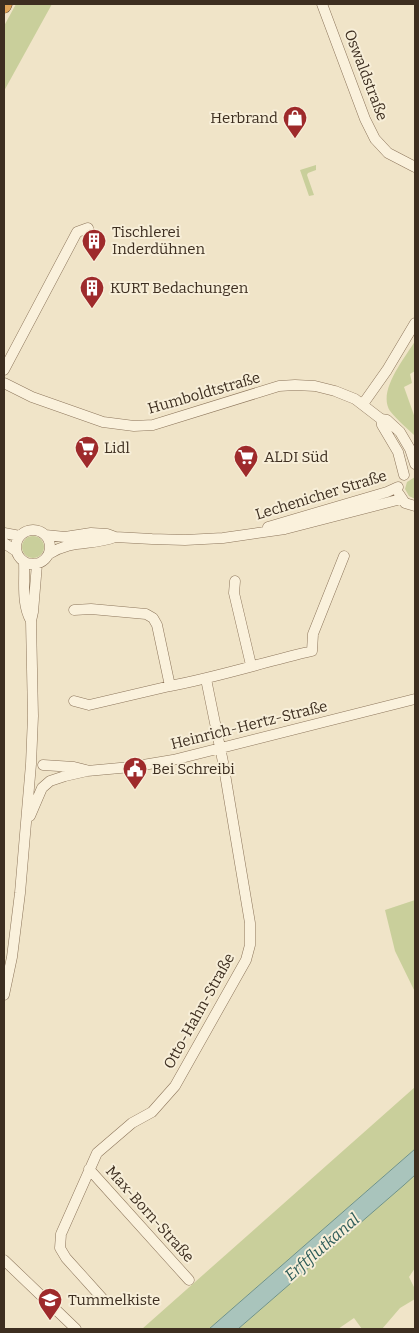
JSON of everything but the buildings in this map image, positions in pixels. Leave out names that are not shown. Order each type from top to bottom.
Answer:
[{"type":"street","name":"Oswaldstraße","points":[[322,4],[364,119],[375,139],[388,153],[415,167]]},
{"type":"street","points":[[4,370],[77,232],[88,228]]},
{"type":"street","points":[[363,404],[387,370],[415,323]]},
{"type":"street","name":"Humboldtstraße","points":[[4,383],[32,397],[117,425],[153,425],[279,386],[315,386],[335,391],[363,404],[381,418],[387,420],[403,435],[415,464]]},
{"type":"street","name":"Humboldtstraße","points":[[381,418],[382,425],[398,452],[404,475]]},
{"type":"street","points":[[415,471],[404,475],[398,487],[401,499],[415,508]]},
{"type":"street","name":"Lechenicher Straße","points":[[253,532],[284,521],[387,492],[398,487]]},
{"type":"street","name":"Lechenicher Straße","points":[[46,535],[65,537],[92,533],[107,534],[115,537],[184,540],[223,538],[253,532],[285,529],[401,499]]},
{"type":"street","points":[[33,530],[46,535],[50,544],[49,554],[46,558],[37,564],[28,564],[20,559],[16,551],[16,545],[20,536],[33,530]]},
{"type":"street","points":[[4,533],[20,536]]},
{"type":"street","name":"Lechenicher Straße","points":[[49,554],[65,546],[108,540],[115,537]]},
{"type":"street","points":[[4,543],[16,551]]},
{"type":"street","points":[[74,701],[89,705],[206,679],[251,665],[312,650],[313,634],[344,556]]},
{"type":"street","points":[[24,562],[24,601],[26,613],[31,621]]},
{"type":"street","points":[[4,995],[12,957],[26,824],[32,716],[31,621],[37,564]]},
{"type":"street","points":[[235,581],[234,593],[251,665]]},
{"type":"street","points":[[74,610],[91,609],[146,614],[153,618],[157,625],[170,686]]},
{"type":"street","name":"Otto-Hahn-Straße","points":[[152,1112],[175,1086],[246,960],[250,945],[250,923],[224,765],[206,679]]},
{"type":"street","name":"Heinrich-Hertz-Straße","points":[[26,824],[42,788],[50,781],[87,771],[131,767],[221,749],[415,699]]},
{"type":"street","name":"Heinrich-Hertz-Straße","points":[[43,765],[74,767],[87,771]]},
{"type":"street","name":"Max-Born-Straße","points":[[102,1298],[66,1258],[60,1248],[61,1234],[97,1153],[132,1123],[152,1112]]},
{"type":"street","name":"Max-Born-Straße","points":[[89,1169],[189,1280]]},
{"type":"street","points":[[4,1260],[76,1329]]},
{"type":"green space","points":[[16,4],[52,4],[4,91],[4,26]]},
{"type":"green space","points":[[316,165],[316,170],[307,175],[314,195],[309,196],[300,170]]},
{"type":"green space","points":[[415,341],[415,371],[410,374],[412,383],[404,387],[415,418],[415,436],[390,411],[387,403],[387,394],[399,365]]},
{"type":"green space","points":[[415,477],[415,499],[409,496],[405,489],[407,482]]},
{"type":"green space","points":[[33,536],[41,539],[44,547],[41,555],[33,558],[25,555],[22,547],[25,539]]},
{"type":"green space","points":[[415,900],[415,992],[395,951],[385,910]]},
{"type":"green space","points":[[415,1087],[415,1149],[209,1329],[142,1329]]},
{"type":"green space","points":[[415,1175],[415,1268],[409,1277],[415,1289],[415,1299],[400,1308],[382,1329],[362,1329],[354,1318],[338,1329],[238,1329]]},
{"type":"water","name":"Erftflutkanal","points":[[415,1149],[415,1175],[404,1185],[238,1329],[209,1329]]},
{"type":"place","name":"Herbrand","points":[[295,139]]},
{"type":"place","name":"Tischlerei Inderdühnen","points":[[94,262]]},
{"type":"place","name":"KURT Bedachungen","points":[[92,309]]},
{"type":"place","name":"Lidl","points":[[87,469]]},
{"type":"place","name":"ALDI Süd","points":[[246,478]]},
{"type":"place","name":"Bei Schreibi","points":[[135,790]]},
{"type":"place","name":"Tummelkiste","points":[[50,1321]]}]
